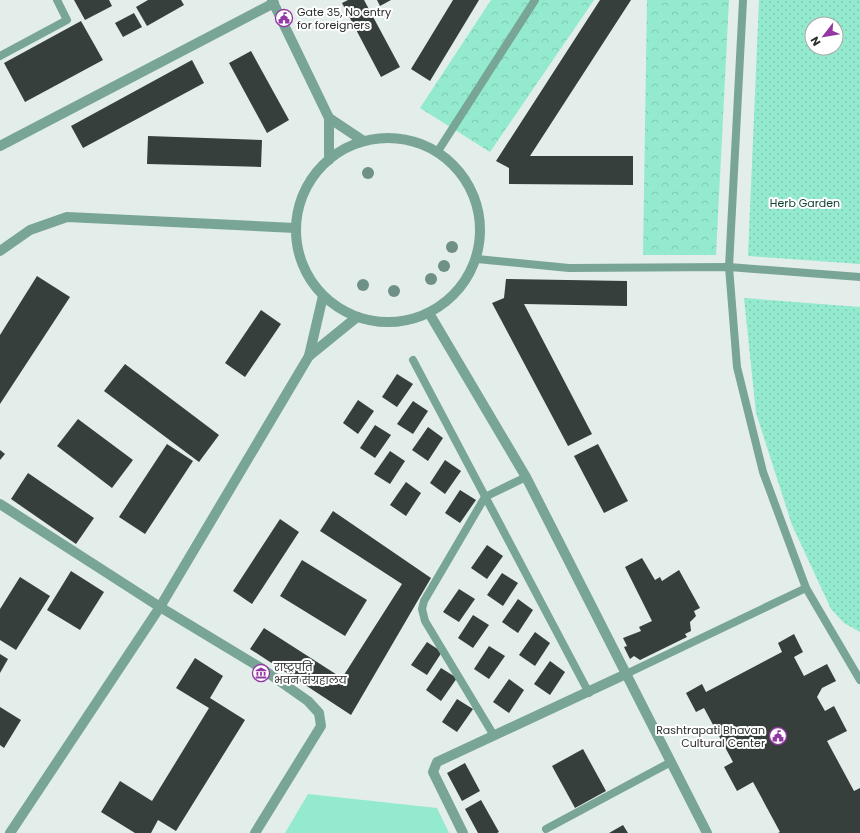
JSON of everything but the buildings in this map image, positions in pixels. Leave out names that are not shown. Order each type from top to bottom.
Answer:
[{"type":"street","points":[[0,146],[273,1],[329,118],[328,160]]},
{"type":"street","points":[[329,118],[362,140]]},
{"type":"street","points":[[401,138],[438,151],[461,172],[475,198],[481,228],[477,259],[455,295],[429,313],[388,323],[357,317],[323,296],[302,265],[295,228],[302,194],[328,160],[362,140],[401,138]]},
{"type":"street","points":[[0,251],[30,230],[67,217],[295,228]]},
{"type":"street","points":[[10,833],[160,607],[309,356],[323,296]]},
{"type":"street","points":[[429,313],[526,477],[707,833]]},
{"type":"street","points":[[309,356],[357,317]]},
{"type":"street","points":[[0,504],[160,607],[261,668],[308,702],[319,713],[321,726],[255,833]]},
{"type":"street","points":[[463,833],[433,772],[437,762],[493,734],[588,693],[626,674]]},
{"type":"lane","points":[[0,56],[67,20],[57,0]]},
{"type":"lane","points":[[438,151],[535,0]]},
{"type":"lane","points":[[743,0],[729,267],[737,367],[763,472],[806,588],[860,680]]},
{"type":"lane","points":[[477,259],[569,268],[729,267],[860,277]]},
{"type":"lane","points":[[413,360],[588,693]]},
{"type":"lane","points":[[493,734],[425,621],[422,609],[424,601],[485,497],[526,477]]},
{"type":"lane","points":[[626,674],[806,588]]},
{"type":"lane","points":[[546,829],[671,762]]},
{"type":"green space","points":[[491,0],[594,0],[490,152],[420,108]]},
{"type":"green space","points":[[647,0],[729,0],[716,255],[643,255]]},
{"type":"green space","name":"Herb Garden","points":[[759,0],[860,0],[860,264],[748,256]]},
{"type":"green space","points":[[744,298],[860,307],[860,632],[844,623],[831,609],[792,525],[756,413]]},
{"type":"green space","points":[[308,794],[437,808],[449,833],[285,833]]},
{"type":"place","name":"Gate 35, No entry for foreigners","points":[[284,18]]},
{"type":"place","name":"राष्ट्रपति भवन संग्रहालय","points":[[261,673]]},
{"type":"place","name":"Rashtrapati Bhavan Cultural Center","points":[[778,736]]}]
